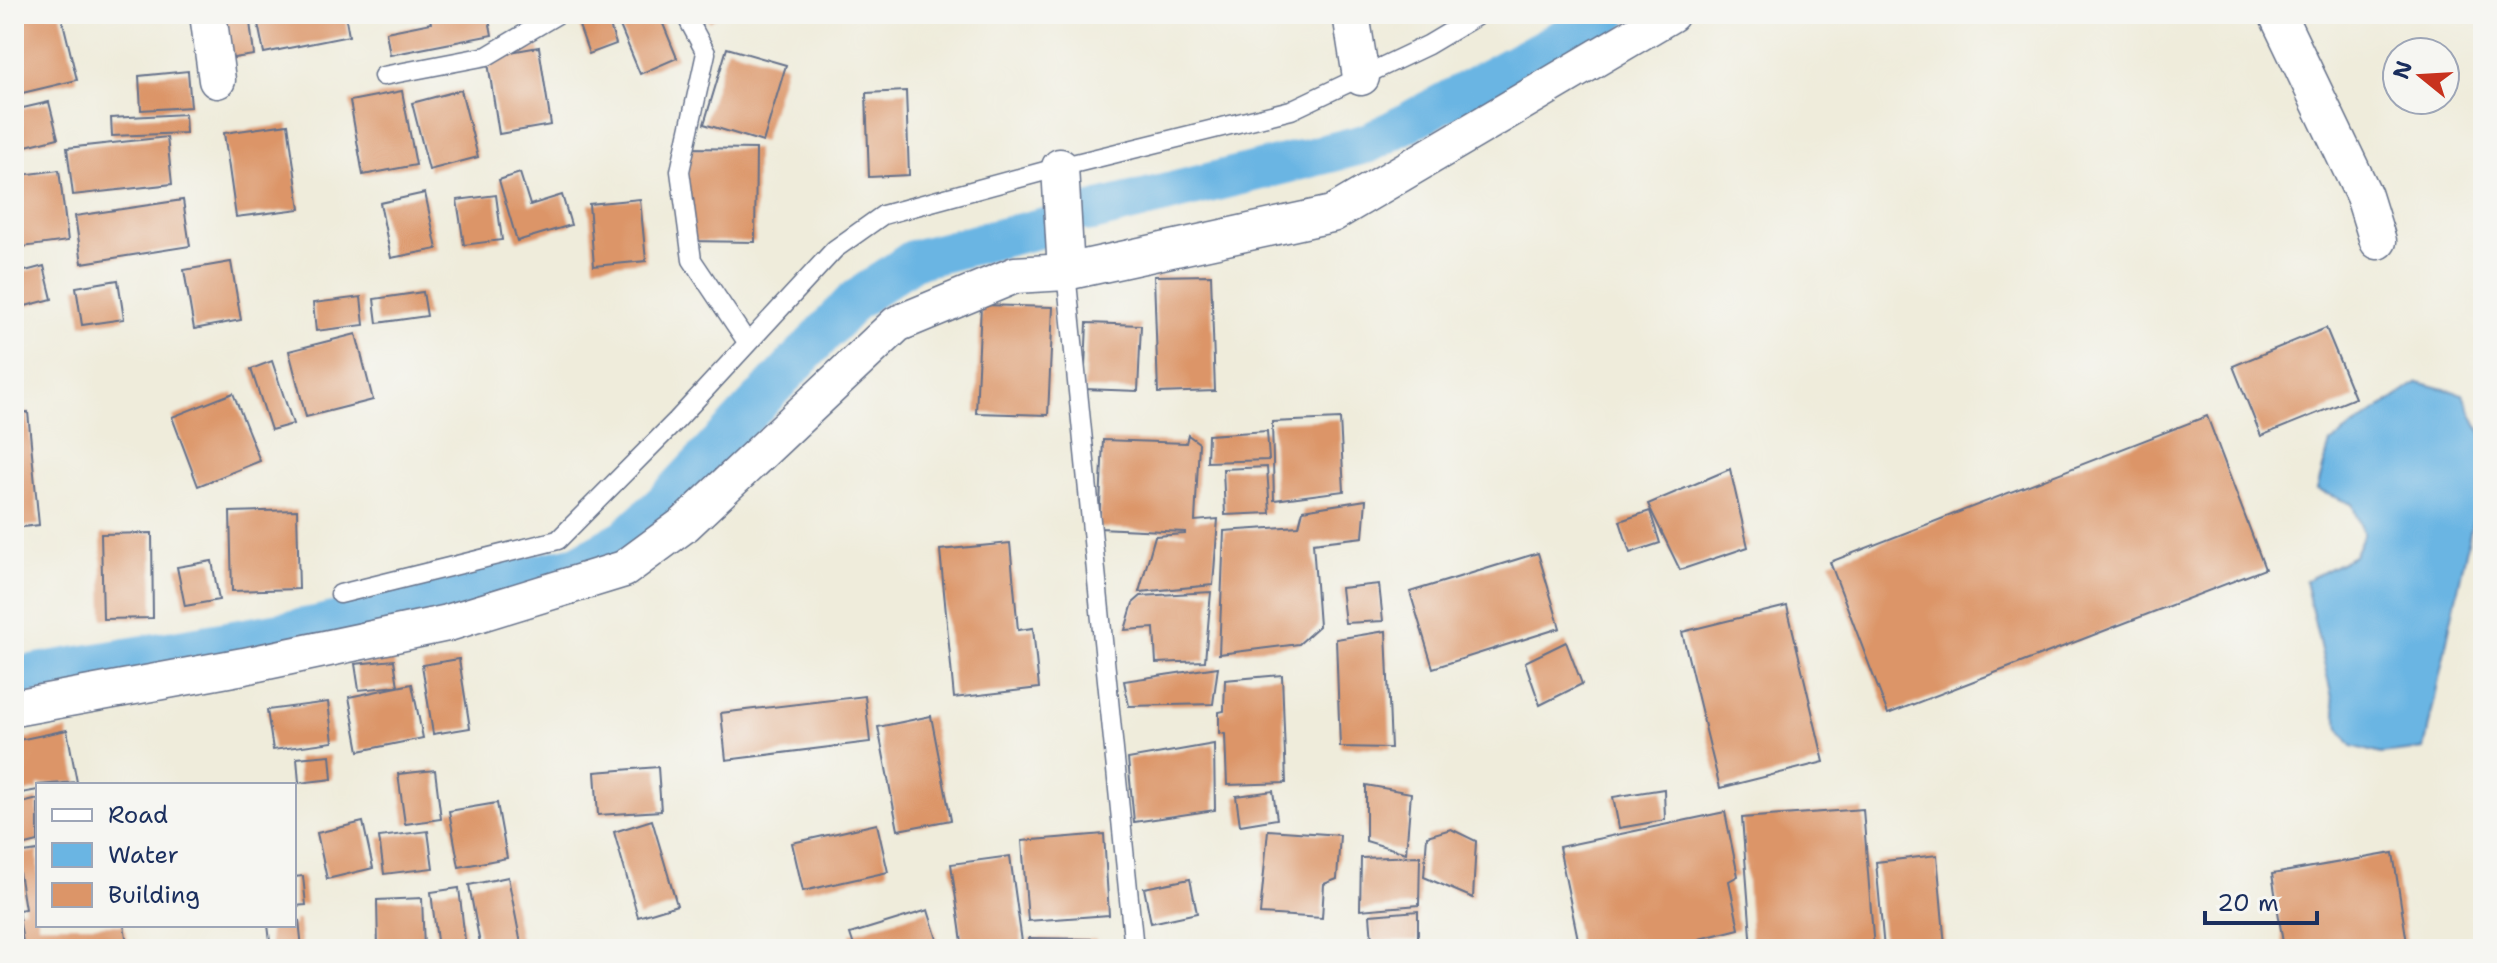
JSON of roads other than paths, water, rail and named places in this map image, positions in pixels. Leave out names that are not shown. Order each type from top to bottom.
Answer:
[{"type":"street","points":[[208,14],[217,80]]},
{"type":"street","points":[[1351,14],[1361,77]]},
{"type":"street","points":[[14,708],[244,666],[448,623],[624,569],[685,524],[897,324],[1015,275],[1066,272],[1332,214],[1671,14]]},
{"type":"street","points":[[2277,14],[2364,196],[2378,241]]},
{"type":"street","points":[[1060,167],[1066,272]]},
{"type":"lane","points":[[383,76],[487,56],[558,14]]},
{"type":"lane","points":[[685,14],[706,53],[680,171],[692,260],[747,342]]},
{"type":"lane","points":[[340,594],[558,540],[677,420],[835,249],[883,215],[1291,110],[1428,45],[1480,14]]},
{"type":"lane","points":[[1066,272],[1134,949]]},
{"type":"water","points":[[2418,382],[2463,394],[2483,437],[2483,471],[2424,749],[2381,754],[2352,746],[2339,728],[2305,581],[2354,556],[2364,534],[2352,504],[2317,490],[2330,443]]},
{"type":"waterway","points":[[1092,212],[1369,143],[1608,14]]},
{"type":"waterway","points":[[14,677],[316,626],[578,565],[626,538],[664,503],[854,301],[913,260],[1041,228]]}]
